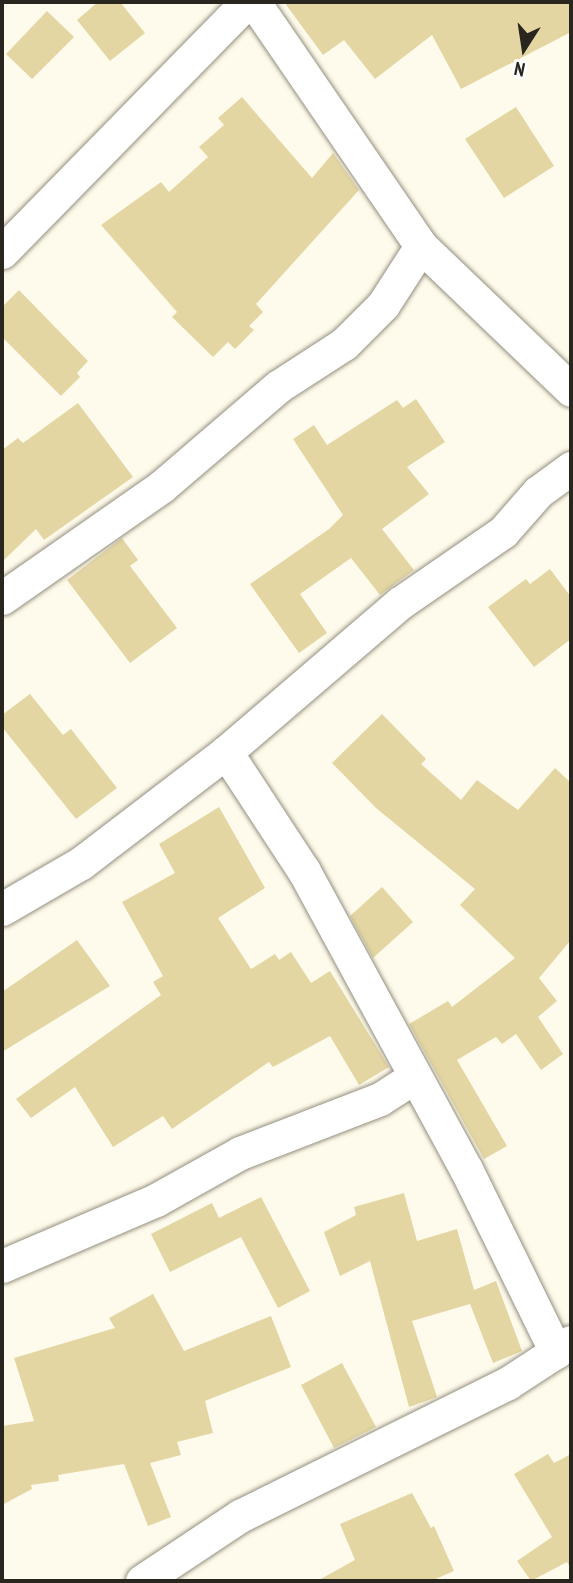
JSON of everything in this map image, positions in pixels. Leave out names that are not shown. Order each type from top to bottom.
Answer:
[{"type":"street","points":[[2,252],[247,2]]},
{"type":"street","points":[[254,2],[421,246],[571,390]]},
{"type":"street","points":[[2,598],[161,487],[279,386],[344,344],[383,304],[421,246]]},
{"type":"street","points":[[2,909],[81,863],[226,752],[400,603],[503,532],[538,492],[571,468]]},
{"type":"street","points":[[142,1581],[240,1516],[508,1383],[563,1347],[304,871],[226,752]]},
{"type":"street","points":[[2,1266],[156,1200],[240,1153],[380,1098],[414,1077]]},
{"type":"building","points":[[98,2],[120,2],[145,33],[110,61],[77,20]]},
{"type":"building","points":[[284,2],[571,2],[571,32],[461,89],[432,35],[375,79],[344,40],[323,55]]},
{"type":"building","points":[[47,11],[74,37],[32,79],[6,54]]},
{"type":"building","points":[[242,97],[312,178],[333,153],[359,190],[256,304],[263,312],[249,326],[254,330],[235,349],[228,342],[213,357],[172,317],[177,312],[101,225],[161,182],[169,192],[208,157],[199,147],[224,125],[218,118]]},
{"type":"building","points":[[516,107],[554,166],[504,198],[465,139]]},
{"type":"building","points":[[19,290],[88,361],[77,373],[80,377],[61,396],[2,337],[2,307]]},
{"type":"building","points":[[416,399],[445,442],[407,467],[429,494],[382,529],[414,570],[380,595],[351,558],[300,594],[327,633],[299,653],[250,584],[329,529],[343,515],[293,439],[314,425],[327,445],[397,400],[403,408]]},
{"type":"building","points":[[78,403],[133,477],[44,540],[36,529],[2,562],[2,450],[18,438],[23,443]]},
{"type":"building","points":[[122,538],[138,560],[130,566],[177,628],[130,663],[67,580]]},
{"type":"building","points":[[550,569],[571,597],[571,639],[534,667],[488,607],[526,579],[530,584]]},
{"type":"building","points":[[30,694],[63,735],[71,729],[117,788],[76,819],[2,727],[2,715]]},
{"type":"building","points":[[382,714],[426,759],[421,764],[461,800],[477,780],[518,810],[555,768],[571,783],[571,940],[539,978],[557,1001],[538,1017],[563,1054],[541,1070],[516,1034],[502,1044],[496,1037],[457,1060],[507,1146],[484,1159],[409,1024],[448,1001],[452,1007],[515,958],[460,905],[475,889],[376,808],[332,763]]},
{"type":"building","points":[[219,807],[265,888],[218,918],[251,969],[275,954],[279,960],[291,952],[311,983],[330,971],[389,1067],[359,1085],[330,1036],[273,1067],[269,1062],[172,1129],[163,1116],[113,1147],[75,1087],[31,1118],[16,1099],[161,995],[153,982],[163,976],[122,902],[175,873],[159,844]]},
{"type":"building","points":[[382,887],[413,922],[373,958],[350,916]]},
{"type":"building","points":[[77,940],[110,986],[2,1052],[2,992]]},
{"type":"building","points":[[404,1193],[417,1241],[457,1229],[474,1290],[496,1281],[522,1351],[493,1363],[470,1304],[412,1321],[437,1397],[409,1407],[370,1261],[340,1276],[324,1232],[356,1215],[354,1207]]},
{"type":"building","points":[[261,1197],[310,1291],[278,1308],[241,1237],[170,1272],[151,1234],[212,1203],[219,1218]]},
{"type":"building","points":[[153,1294],[184,1351],[271,1316],[291,1367],[205,1401],[213,1433],[177,1442],[181,1455],[150,1463],[171,1517],[148,1526],[124,1464],[58,1475],[59,1481],[31,1485],[32,1489],[2,1505],[2,1426],[34,1421],[14,1358],[115,1328],[109,1318]]},
{"type":"building","points":[[342,1363],[376,1427],[334,1448],[301,1385]]},
{"type":"building","points":[[548,1454],[554,1463],[571,1454],[571,1569],[567,1562],[531,1581],[517,1561],[552,1537],[514,1474]]},
{"type":"building","points":[[412,1493],[431,1528],[434,1526],[454,1571],[431,1581],[317,1581],[355,1560],[340,1524]]}]
